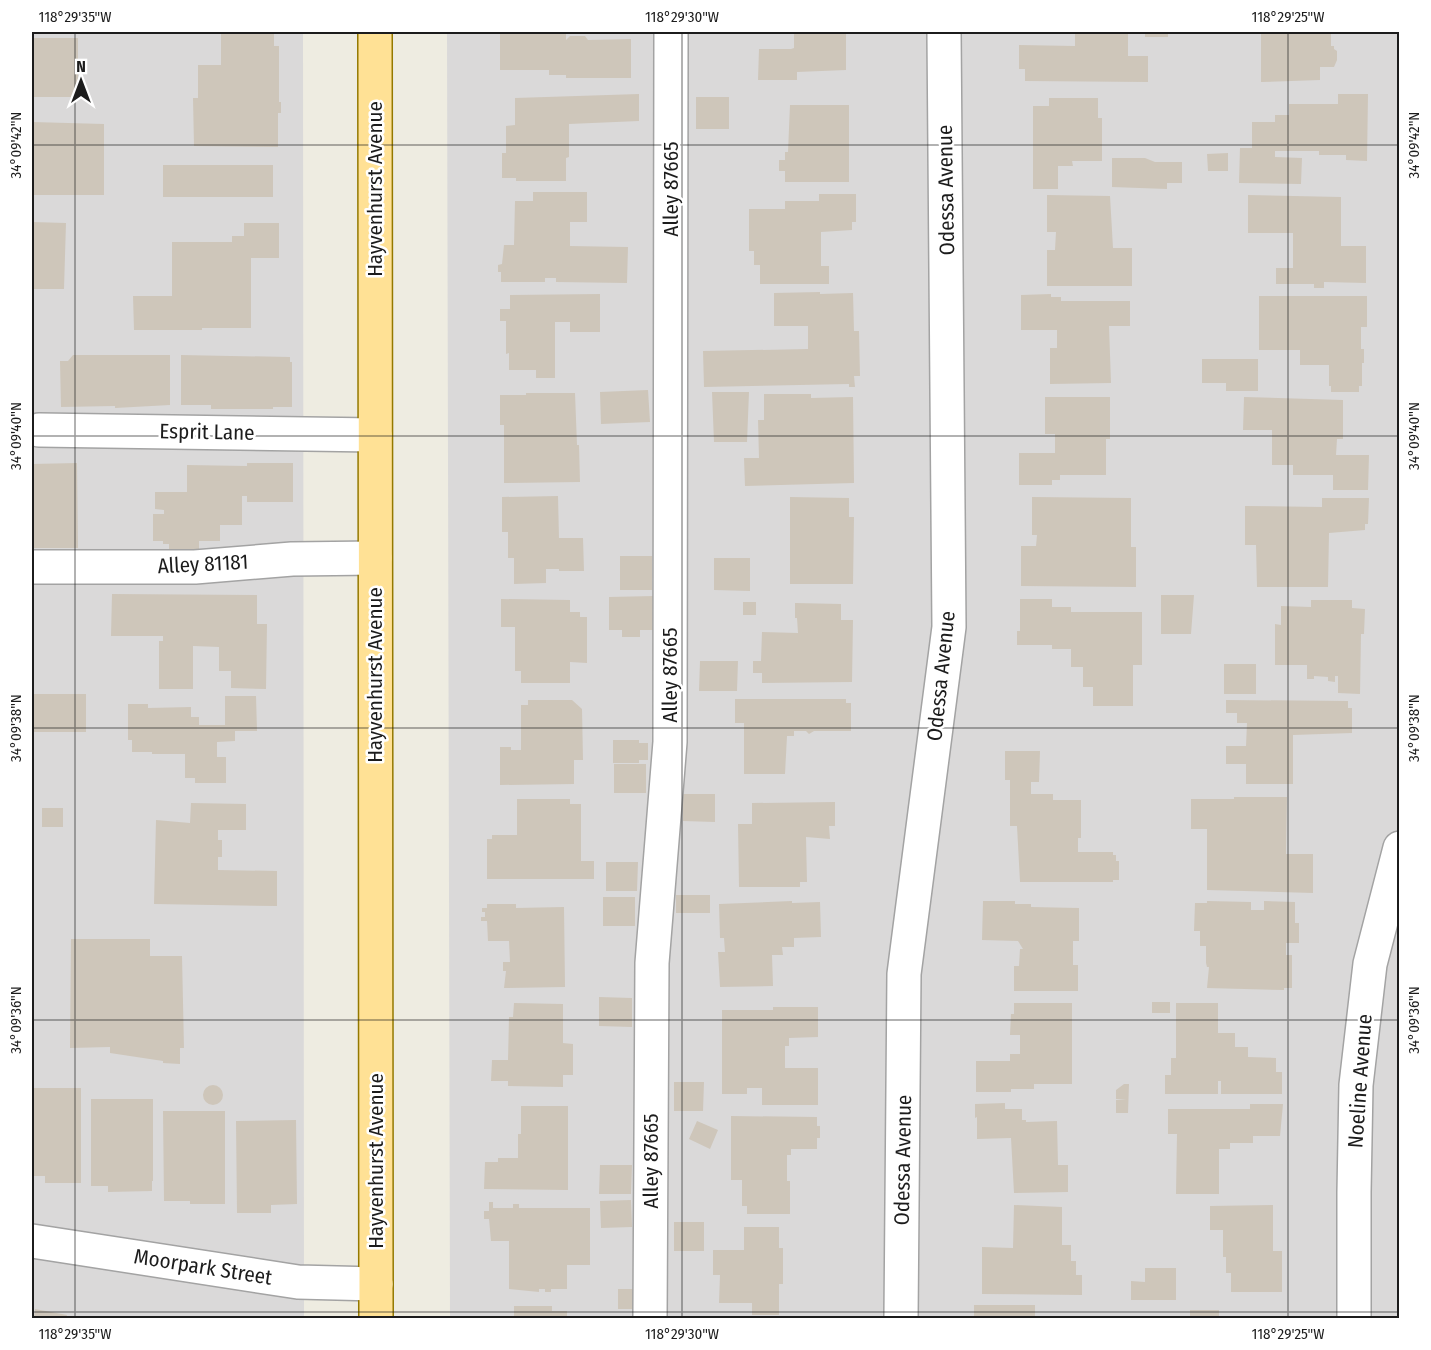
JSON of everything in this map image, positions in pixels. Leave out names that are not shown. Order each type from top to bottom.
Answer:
[{"type":"main road","name":"Hayvenhurst Avenue","points":[[375,32],[376,1318]]},
{"type":"street","name":"Alley 87665","points":[[650,1318],[652,963],[670,742],[671,32]]},
{"type":"street","name":"Odessa Avenue","points":[[901,1318],[904,974],[949,627],[944,32]]},
{"type":"street","name":"Esprit Lane","points":[[39,430],[375,435]]},
{"type":"street","name":"Alley 81181","points":[[32,567],[195,567],[292,559],[375,558]]},
{"type":"street","name":"Noeline Avenue","points":[[1354,1318],[1356,1085],[1370,964],[1400,848]]},
{"type":"street","name":"Moorpark Street","points":[[32,1241],[298,1282],[376,1284]]},
{"type":"shaded area","points":[[32,32],[303,32],[304,1318],[32,1318]]},
{"type":"shaded area","points":[[447,32],[1399,32],[1399,1318],[450,1318]]},
{"type":"building","points":[[221,32],[274,32],[274,46],[279,46],[279,102],[281,102],[281,113],[278,113],[278,147],[194,146],[193,98],[198,98],[198,65],[221,65]]},
{"type":"building","points":[[500,32],[566,32],[566,40],[570,36],[585,36],[588,40],[631,39],[631,78],[566,78],[566,75],[549,75],[549,70],[500,70]]},
{"type":"building","points":[[794,32],[846,32],[846,70],[797,72],[797,80],[758,80],[759,49],[794,48]]},
{"type":"building","points":[[1075,32],[1128,32],[1128,56],[1148,56],[1148,82],[1025,81],[1025,69],[1019,69],[1019,45],[1075,46]]},
{"type":"building","points":[[1145,32],[1168,32],[1168,37],[1145,37]]},
{"type":"building","points":[[1261,32],[1331,32],[1331,46],[1334,46],[1337,51],[1337,60],[1334,67],[1320,67],[1320,80],[1261,82]]},
{"type":"building","points":[[32,38],[78,38],[78,97],[32,97]]},
{"type":"building","points":[[639,94],[639,121],[569,124],[566,181],[516,181],[516,178],[502,178],[502,153],[506,153],[506,126],[515,125],[515,98]]},
{"type":"building","points":[[1338,94],[1368,94],[1367,161],[1346,160],[1346,155],[1319,155],[1319,151],[1275,151],[1275,157],[1302,158],[1301,184],[1239,183],[1240,148],[1252,148],[1252,122],[1275,122],[1275,115],[1289,115],[1289,104],[1338,104]]},
{"type":"building","points":[[696,97],[729,97],[729,129],[696,129]]},
{"type":"building","points":[[1049,98],[1098,98],[1098,118],[1102,118],[1102,161],[1072,161],[1073,166],[1058,166],[1058,189],[1033,189],[1033,106],[1049,106]]},
{"type":"building","points":[[790,105],[849,105],[849,182],[785,182],[785,171],[779,171],[779,160],[785,160],[785,152],[788,152]]},
{"type":"building","points":[[32,122],[104,124],[104,195],[32,195]]},
{"type":"building","points":[[1228,153],[1228,171],[1208,171],[1207,154]]},
{"type":"building","points":[[1112,158],[1145,158],[1155,162],[1182,162],[1182,183],[1167,183],[1167,189],[1112,187]]},
{"type":"building","points":[[163,165],[273,165],[273,197],[163,197]]},
{"type":"building","points":[[533,192],[587,192],[587,222],[570,222],[570,246],[628,247],[627,283],[556,282],[556,278],[545,278],[545,282],[501,282],[498,265],[502,264],[504,245],[514,245],[515,201],[533,201]]},
{"type":"building","points":[[819,194],[856,194],[856,222],[852,222],[852,230],[821,232],[821,266],[829,266],[829,284],[760,284],[760,265],[754,265],[754,251],[749,251],[749,209],[785,209],[785,201],[819,201]]},
{"type":"building","points":[[1047,195],[1110,196],[1113,248],[1132,248],[1132,286],[1047,286],[1047,250],[1055,250],[1056,232],[1047,232]]},
{"type":"building","points":[[1248,195],[1341,197],[1341,246],[1366,246],[1366,283],[1324,282],[1324,288],[1314,288],[1314,284],[1276,284],[1276,268],[1293,268],[1293,233],[1248,233]]},
{"type":"building","points":[[32,222],[66,223],[64,289],[32,289]]},
{"type":"building","points":[[244,223],[279,223],[279,258],[251,258],[251,328],[134,330],[133,296],[172,296],[172,242],[232,242],[232,236],[244,236]]},
{"type":"building","points":[[820,292],[820,294],[853,293],[854,331],[859,331],[860,376],[854,376],[855,387],[849,387],[849,384],[704,387],[703,351],[808,349],[808,326],[774,326],[774,293]]},
{"type":"building","points":[[600,294],[600,332],[570,332],[570,322],[555,322],[555,378],[536,378],[536,370],[509,370],[509,353],[506,354],[506,321],[500,321],[500,309],[510,309],[510,295]]},
{"type":"building","points":[[1051,294],[1051,297],[1061,297],[1061,301],[1130,301],[1130,326],[1109,326],[1111,383],[1050,384],[1050,348],[1057,348],[1057,330],[1021,330],[1021,295]]},
{"type":"building","points":[[1259,296],[1367,296],[1367,327],[1361,327],[1361,349],[1364,349],[1364,363],[1362,363],[1362,386],[1359,386],[1359,392],[1331,392],[1329,365],[1300,365],[1300,350],[1259,350]]},
{"type":"building","points":[[73,355],[170,355],[170,405],[115,408],[115,406],[61,407],[60,361],[68,361]]},
{"type":"building","points":[[181,355],[290,357],[292,407],[211,409],[211,405],[181,405]]},
{"type":"building","points":[[1202,359],[1258,359],[1258,391],[1226,391],[1226,383],[1202,383]]},
{"type":"building","points":[[648,390],[650,422],[601,424],[600,392]]},
{"type":"building","points":[[712,392],[749,392],[747,442],[714,442]]},
{"type":"building","points":[[526,393],[575,393],[580,482],[504,483],[504,425],[500,425],[500,395],[526,395]]},
{"type":"building","points":[[764,394],[811,394],[811,398],[853,397],[854,483],[745,486],[744,458],[759,458],[758,420],[764,420]]},
{"type":"building","points":[[1045,397],[1110,397],[1110,439],[1106,439],[1106,475],[1060,475],[1060,480],[1052,480],[1052,485],[1019,485],[1019,453],[1055,453],[1055,434],[1045,434]]},
{"type":"building","points":[[1244,397],[1343,400],[1343,439],[1337,439],[1336,455],[1369,455],[1368,490],[1333,490],[1333,475],[1293,475],[1293,465],[1272,465],[1272,430],[1243,430]]},
{"type":"building","points":[[77,463],[78,548],[32,548],[32,464]]},
{"type":"building","points":[[247,463],[293,463],[293,502],[247,502],[247,496],[242,496],[242,525],[220,525],[220,541],[199,541],[199,554],[169,554],[169,544],[163,544],[163,541],[153,541],[153,514],[164,514],[164,510],[155,509],[155,492],[187,492],[187,465],[247,466]]},
{"type":"building","points":[[558,496],[559,538],[583,538],[584,571],[546,569],[546,583],[514,584],[514,558],[508,558],[508,532],[502,532],[502,497]]},
{"type":"building","points":[[790,497],[849,498],[849,517],[854,517],[853,584],[790,584]]},
{"type":"building","points":[[1032,497],[1131,498],[1131,547],[1136,547],[1136,587],[1021,586],[1021,546],[1036,546],[1037,535],[1032,535]]},
{"type":"building","points":[[1322,498],[1369,498],[1368,524],[1365,524],[1365,530],[1329,533],[1328,587],[1257,587],[1256,545],[1245,545],[1245,506],[1322,507]]},
{"type":"building","points":[[620,556],[652,556],[652,590],[620,590]]},
{"type":"building","points":[[714,558],[750,558],[750,591],[714,590]]},
{"type":"building","points":[[112,594],[257,595],[257,624],[267,624],[266,689],[231,688],[231,671],[219,671],[219,647],[193,646],[193,689],[159,689],[159,641],[163,641],[163,636],[111,636]]},
{"type":"building","points":[[1161,595],[1194,595],[1191,634],[1161,634]]},
{"type":"building","points":[[654,596],[654,630],[640,630],[640,637],[622,637],[622,630],[609,630],[609,597]]},
{"type":"building","points":[[501,599],[570,600],[570,612],[580,612],[580,617],[587,617],[587,663],[570,662],[570,683],[521,683],[521,671],[515,671],[515,627],[501,627]]},
{"type":"building","points":[[1020,599],[1052,599],[1052,607],[1071,607],[1071,612],[1142,612],[1142,665],[1133,665],[1133,706],[1093,706],[1093,687],[1083,687],[1083,667],[1071,667],[1071,649],[1052,649],[1052,645],[1017,645],[1017,631],[1020,631]]},
{"type":"building","points":[[1311,600],[1352,600],[1352,608],[1365,609],[1364,634],[1361,634],[1360,694],[1338,693],[1338,676],[1335,676],[1335,682],[1328,681],[1328,677],[1314,676],[1314,679],[1307,679],[1307,665],[1275,665],[1275,624],[1281,625],[1281,606],[1311,607]]},
{"type":"building","points":[[743,602],[756,602],[756,615],[743,615]]},
{"type":"building","points":[[795,603],[841,604],[841,620],[853,620],[852,682],[762,683],[762,673],[753,673],[753,661],[761,661],[762,632],[798,633]]},
{"type":"building","points":[[700,661],[738,661],[737,691],[699,691]]},
{"type":"building","points":[[1224,664],[1256,664],[1256,694],[1224,694]]},
{"type":"building","points":[[32,694],[86,694],[86,732],[32,732]]},
{"type":"building","points":[[225,696],[256,696],[257,731],[235,731],[235,741],[217,742],[217,757],[226,757],[226,783],[195,783],[195,778],[185,778],[185,754],[132,752],[132,740],[128,740],[128,704],[148,704],[148,708],[191,707],[191,717],[199,717],[199,725],[225,725]]},
{"type":"building","points":[[735,699],[846,699],[846,703],[851,703],[851,731],[814,731],[809,734],[806,731],[794,731],[794,736],[787,736],[785,774],[744,774],[744,723],[735,723]]},
{"type":"building","points":[[528,700],[572,700],[582,709],[583,760],[574,760],[574,784],[500,785],[500,747],[521,750],[521,705],[528,705]]},
{"type":"building","points":[[1226,700],[1348,701],[1348,708],[1352,708],[1352,733],[1293,735],[1293,784],[1246,784],[1246,764],[1226,764],[1226,746],[1246,746],[1247,723],[1237,723],[1237,713],[1226,713]]},
{"type":"building","points":[[613,740],[639,740],[639,743],[648,743],[648,760],[639,760],[639,763],[613,763]]},
{"type":"building","points":[[1005,751],[1040,751],[1039,782],[1031,782],[1031,794],[1053,794],[1053,800],[1081,800],[1081,838],[1078,838],[1078,852],[1113,852],[1113,855],[1116,855],[1116,861],[1119,861],[1119,880],[1113,880],[1113,882],[1020,882],[1017,826],[1010,826],[1010,780],[1005,780]]},
{"type":"building","points":[[614,764],[646,764],[646,793],[614,793]]},
{"type":"building","points":[[683,794],[715,794],[715,822],[683,821]]},
{"type":"building","points":[[1234,797],[1287,797],[1286,854],[1313,854],[1313,893],[1207,890],[1207,829],[1191,829],[1191,799],[1234,799]]},
{"type":"building","points":[[517,799],[570,799],[570,804],[581,804],[581,861],[594,861],[594,879],[487,879],[487,839],[492,839],[492,835],[517,835]]},
{"type":"building","points":[[835,802],[835,826],[829,826],[830,839],[806,837],[807,882],[800,882],[800,887],[739,887],[738,824],[752,824],[752,803]]},
{"type":"building","points":[[191,803],[246,804],[246,830],[218,830],[218,840],[222,840],[222,857],[218,857],[218,870],[277,871],[277,906],[154,904],[156,820],[190,823]]},
{"type":"building","points":[[42,808],[63,808],[63,827],[42,827]]},
{"type":"building","points":[[606,862],[638,862],[637,891],[606,891]]},
{"type":"building","points":[[676,895],[710,895],[710,913],[676,913]]},
{"type":"building","points":[[603,897],[635,897],[635,926],[603,926]]},
{"type":"building","points":[[792,901],[792,903],[820,902],[821,937],[794,938],[794,947],[782,947],[783,955],[772,955],[773,986],[720,987],[718,952],[725,952],[724,938],[720,938],[719,904]]},
{"type":"building","points":[[983,901],[1015,901],[1015,904],[1031,904],[1031,907],[1079,908],[1079,941],[1073,941],[1073,965],[1078,965],[1078,991],[1014,991],[1014,966],[1019,966],[1020,949],[1023,949],[1018,941],[982,940]]},
{"type":"building","points":[[1207,901],[1251,902],[1251,910],[1264,910],[1264,901],[1295,902],[1295,923],[1299,923],[1299,943],[1286,943],[1286,955],[1292,955],[1292,988],[1284,988],[1284,990],[1207,988],[1209,967],[1206,963],[1206,946],[1200,946],[1200,931],[1194,931],[1195,903],[1207,903]]},
{"type":"building","points":[[487,904],[516,904],[516,908],[564,907],[565,987],[504,988],[506,971],[503,971],[503,962],[510,962],[509,941],[488,941],[487,921],[481,921],[481,917],[485,917],[482,908],[487,908]]},
{"type":"building","points":[[71,939],[150,939],[150,956],[182,956],[184,1048],[180,1048],[180,1064],[110,1053],[110,1047],[70,1048]]},
{"type":"building","points":[[599,997],[632,998],[632,1027],[599,1026]]},
{"type":"building","points":[[1152,1002],[1170,1002],[1170,1013],[1152,1013]]},
{"type":"building","points":[[514,1003],[563,1004],[563,1043],[573,1044],[573,1075],[563,1075],[563,1087],[508,1086],[508,1081],[491,1081],[492,1060],[508,1060],[509,1017],[513,1017]]},
{"type":"building","points":[[1014,1003],[1072,1003],[1072,1084],[1034,1084],[1034,1089],[1011,1089],[1011,1092],[976,1092],[976,1061],[1010,1061],[1010,1054],[1020,1054],[1020,1035],[1010,1035]]},
{"type":"building","points":[[1176,1003],[1218,1003],[1218,1033],[1235,1033],[1235,1047],[1248,1047],[1248,1057],[1276,1058],[1276,1072],[1282,1072],[1282,1094],[1221,1094],[1221,1081],[1218,1081],[1218,1094],[1165,1094],[1165,1075],[1171,1075],[1171,1058],[1176,1058]]},
{"type":"building","points":[[773,1007],[818,1007],[818,1037],[789,1038],[789,1046],[785,1046],[785,1068],[818,1068],[818,1105],[762,1105],[762,1088],[747,1088],[747,1094],[722,1094],[722,1010],[773,1010]]},
{"type":"building","points":[[674,1082],[704,1082],[703,1111],[674,1111]]},
{"type":"building","points":[[1124,1084],[1129,1084],[1128,1113],[1116,1113],[1116,1100],[1126,1099],[1116,1099],[1116,1090]]},
{"type":"building","points":[[213,1085],[220,1088],[223,1095],[220,1102],[213,1105],[206,1102],[203,1095],[206,1088]]},
{"type":"building","points":[[32,1088],[81,1088],[81,1183],[45,1183],[45,1176],[32,1176]]},
{"type":"building","points":[[91,1099],[153,1099],[152,1191],[108,1192],[108,1186],[91,1186]]},
{"type":"building","points":[[1005,1103],[1005,1109],[1022,1109],[1022,1120],[1026,1122],[1057,1121],[1058,1165],[1068,1165],[1068,1192],[1014,1193],[1011,1138],[977,1139],[975,1104]]},
{"type":"building","points":[[1250,1104],[1283,1104],[1280,1136],[1253,1136],[1253,1143],[1230,1143],[1230,1149],[1219,1149],[1219,1194],[1176,1194],[1177,1134],[1168,1134],[1168,1109],[1250,1109]]},
{"type":"building","points":[[521,1106],[568,1106],[568,1190],[484,1189],[485,1162],[498,1162],[498,1158],[518,1158]]},
{"type":"building","points":[[163,1111],[225,1111],[225,1204],[164,1201]]},
{"type":"building","points":[[731,1116],[817,1117],[820,1138],[817,1138],[817,1149],[791,1149],[791,1155],[787,1155],[790,1214],[747,1214],[747,1206],[742,1206],[742,1180],[731,1180]]},
{"type":"building","points":[[296,1120],[297,1204],[271,1205],[271,1213],[237,1213],[236,1121]]},
{"type":"building","points":[[697,1121],[718,1130],[710,1149],[689,1139]]},
{"type":"building","points":[[600,1165],[632,1165],[631,1194],[599,1194]]},
{"type":"building","points":[[631,1200],[632,1227],[601,1228],[600,1201]]},
{"type":"building","points":[[489,1202],[493,1202],[493,1208],[513,1208],[513,1204],[519,1204],[519,1208],[590,1208],[590,1265],[567,1265],[567,1289],[551,1289],[551,1292],[545,1292],[545,1289],[539,1289],[539,1292],[509,1289],[509,1241],[491,1241],[489,1219],[484,1219],[484,1211],[489,1211]]},
{"type":"building","points":[[1014,1205],[1062,1207],[1062,1245],[1071,1245],[1071,1261],[1076,1261],[1076,1275],[1082,1275],[1082,1295],[982,1294],[982,1247],[1013,1248]]},
{"type":"building","points":[[1273,1205],[1273,1251],[1282,1251],[1282,1292],[1231,1292],[1231,1273],[1226,1273],[1226,1257],[1223,1257],[1223,1230],[1210,1230],[1210,1206]]},
{"type":"building","points":[[674,1222],[704,1222],[704,1251],[674,1251]]},
{"type":"building","points":[[744,1227],[779,1227],[779,1248],[783,1248],[783,1284],[779,1284],[779,1315],[752,1315],[752,1303],[719,1303],[720,1275],[713,1275],[713,1250],[744,1250]]},
{"type":"building","points":[[1145,1268],[1176,1268],[1176,1300],[1131,1300],[1131,1281],[1145,1282]]},
{"type":"building","points":[[618,1289],[637,1289],[637,1309],[618,1309]]},
{"type":"building","points":[[974,1305],[1035,1305],[1035,1318],[974,1318]]},
{"type":"building","points":[[514,1306],[552,1306],[552,1311],[567,1311],[567,1318],[514,1318]]},
{"type":"building","points":[[35,1309],[67,1315],[66,1318],[34,1318]]},
{"type":"building","points":[[1190,1310],[1219,1310],[1219,1318],[1190,1318]]}]
